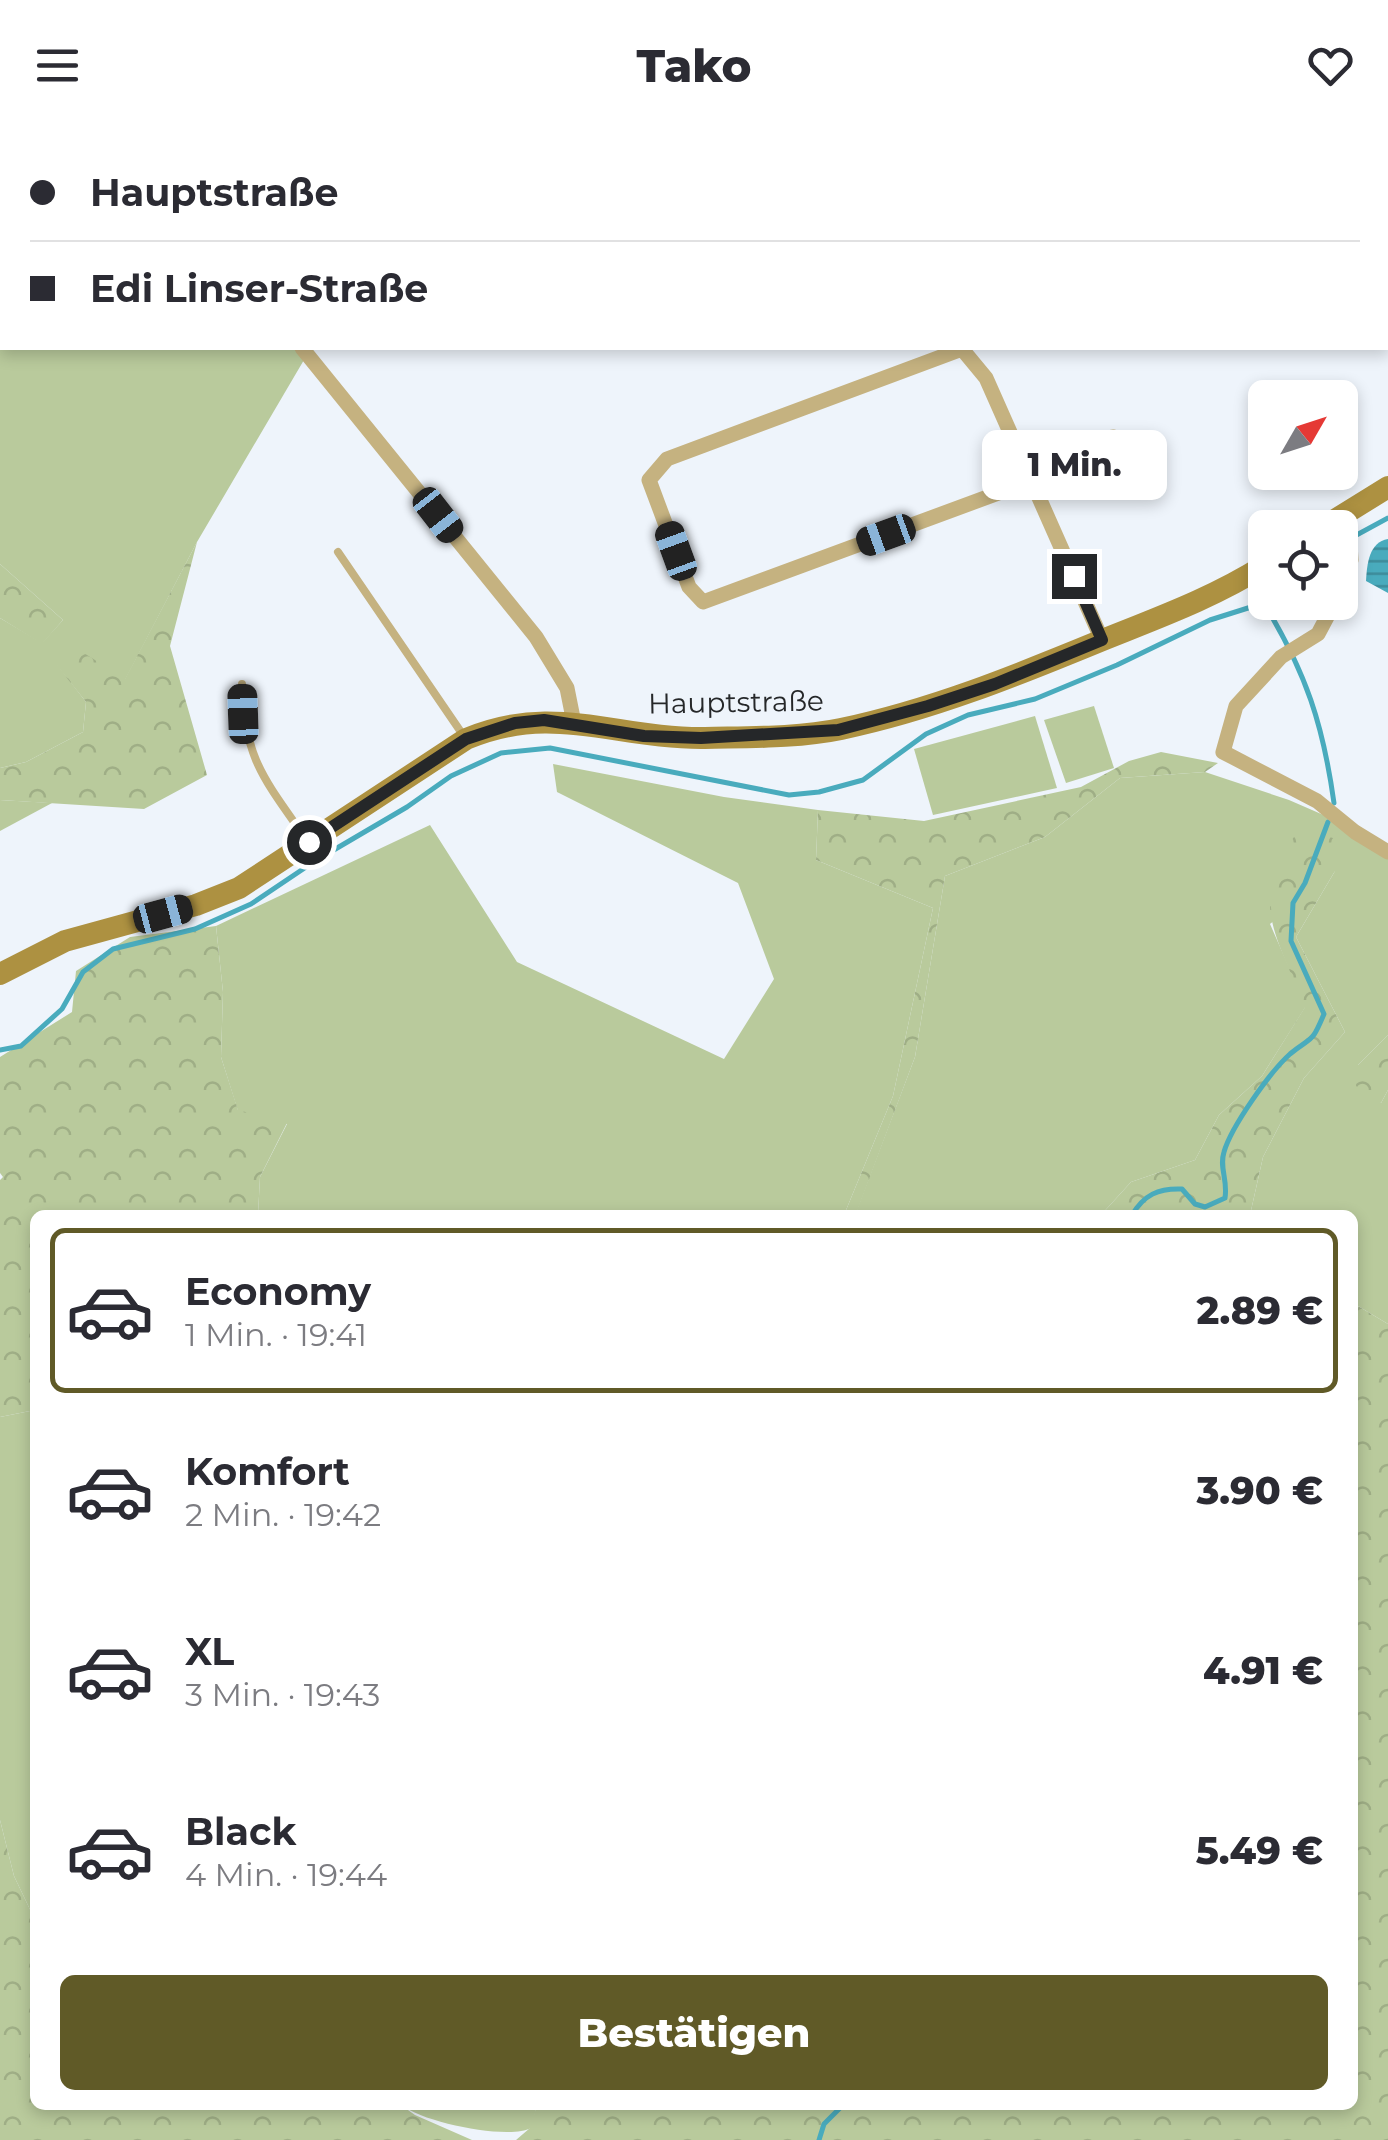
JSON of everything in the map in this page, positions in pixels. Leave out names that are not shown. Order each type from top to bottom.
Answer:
[{"type":"main road","points":[[1358,512],[1388,487]]},
{"type":"main road","name":"Hauptstraße","points":[[0,974],[65,941],[196,905],[239,888],[466,739],[515,723],[544,720],[644,736],[701,738],[838,730],[995,684],[1225,591],[1248,576]]},
{"type":"street","points":[[304,350],[536,638],[567,688],[574,723]]},
{"type":"street","points":[[959,350],[666,459],[649,480],[689,587],[704,602],[1031,481]]},
{"type":"street","points":[[963,350],[986,378],[1102,640]]},
{"type":"street","points":[[1026,463],[1084,441],[1114,437]]},
{"type":"street","points":[[1325,620],[1318,634],[1281,657],[1236,706],[1223,752],[1317,801],[1355,832],[1388,852]]},
{"type":"lane","points":[[338,552],[466,739]]},
{"type":"lane","points":[[242,684],[248,747],[309,842]]},
{"type":"green space","points":[[0,350],[310,350],[197,542],[125,680],[56,663],[86,702],[83,732],[26,762],[0,768],[0,618],[42,643],[63,620],[0,564]]},
{"type":"green space","points":[[197,542],[170,646],[207,775],[144,809],[0,800],[0,768],[26,762],[83,732],[86,702],[55,663],[68,643],[125,679]]},
{"type":"green space","points":[[0,564],[63,620],[42,644],[0,618]]},
{"type":"green space","points":[[1094,706],[1114,768],[1066,783],[1044,720]]},
{"type":"green space","points":[[1035,716],[1057,788],[933,815],[914,749]]},
{"type":"green space","points":[[1161,752],[1218,763],[1205,772],[1120,778],[1045,837],[945,876],[915,1057],[858,1210],[846,1210],[893,1096],[933,908],[816,860],[818,810],[924,821],[1081,787],[1129,761]]},
{"type":"green space","points":[[553,764],[724,797],[818,810],[816,860],[933,908],[893,1096],[846,1210],[258,1210],[260,1177],[287,1124],[238,1111],[221,1057],[223,992],[216,926],[430,825],[517,962],[724,1059],[774,979],[738,883],[557,792]]},
{"type":"green space","points":[[1205,772],[1335,820],[1388,859],[1388,1035],[1358,1065],[1381,1103],[1388,1090],[1388,1324],[1358,1306],[1358,1210],[1251,1210],[1263,1157],[1304,1078],[1345,1032],[1296,937],[1335,871],[1270,924],[1306,1006],[1262,1076],[1219,1115],[1195,1160],[1131,1182],[1106,1210],[857,1210],[915,1057],[945,876],[1045,837],[1120,778]]},
{"type":"green space","points":[[0,800],[52,803],[0,831]]},
{"type":"green space","points":[[1300,829],[1333,838],[1335,871],[1296,937],[1345,1032],[1304,1078],[1263,1157],[1251,1210],[1106,1210],[1131,1182],[1195,1160],[1219,1115],[1262,1076],[1305,1007],[1271,918],[1270,898],[1283,854]]},
{"type":"green space","points":[[216,926],[223,992],[221,1057],[238,1110],[287,1123],[260,1177],[258,1210],[30,1210],[30,1411],[0,1417],[0,1057],[72,1012],[76,971],[130,937]]},
{"type":"green space","points":[[1388,1035],[1388,1090],[1381,1103],[1356,1086],[1358,1065]]},
{"type":"green space","points":[[1358,1306],[1388,1324],[1388,2140],[516,2140],[530,2128],[535,2110],[1358,2110]]},
{"type":"green space","points":[[30,1411],[30,1910],[14,1876],[0,1820],[0,1417]]},
{"type":"green space","points":[[0,1820],[14,1876],[30,1910],[30,2110],[408,2110],[472,2140],[0,2140]]},
{"type":"green space","points":[[410,2110],[536,2110],[531,2128],[504,2132],[447,2123]]},
{"type":"water","points":[[1388,539],[1388,593],[1366,581],[1373,549]]},
{"type":"waterway","points":[[1358,534],[1388,518]]},
{"type":"waterway","points":[[0,1050],[21,1046],[62,1009],[83,972],[113,949],[195,929],[251,904],[451,776],[501,753],[550,748],[789,795],[819,792],[863,780],[926,734],[968,715],[1035,699],[1210,620],[1248,608]]},
{"type":"waterway","points":[[1273,620],[1311,700],[1334,803]]},
{"type":"waterway","points":[[1136,1210],[1152,1194],[1166,1190],[1182,1189],[1195,1204],[1205,1207],[1225,1198],[1223,1158],[1234,1129],[1272,1073],[1316,1031],[1324,1014],[1291,941],[1293,903],[1305,883],[1328,822]]},
{"type":"waterway","points":[[819,2140],[824,2124],[838,2110]]},
{"type":"route","points":[[309,842],[466,739],[515,723],[574,723],[644,736],[768,736],[838,730],[995,684],[1102,640],[1074,576]]}]
